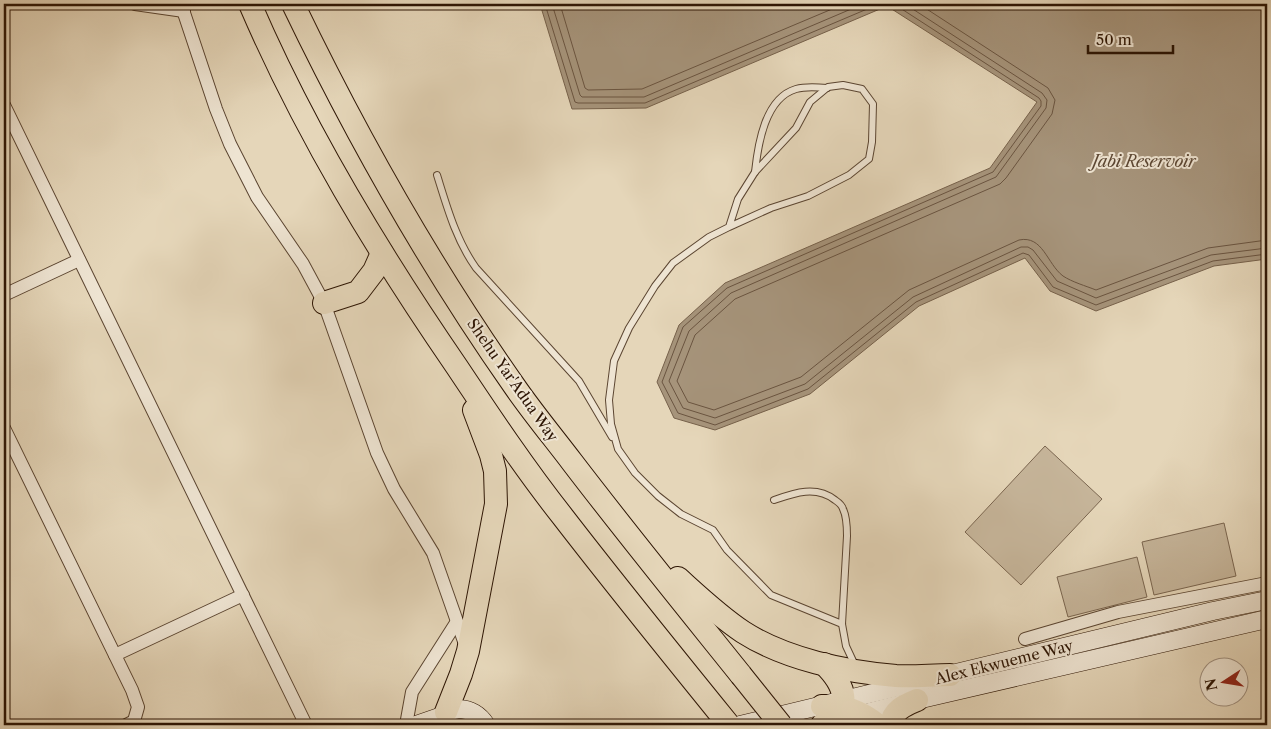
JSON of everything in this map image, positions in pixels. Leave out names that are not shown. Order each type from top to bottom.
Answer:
[{"type":"highway","points":[[250,4],[298,105],[338,181],[434,334],[524,465],[563,517],[729,725]]},
{"type":"highway","name":"Shehu Yar'Adua Way","points":[[293,4],[346,110],[392,193],[434,263],[516,388],[616,519],[781,725]]},
{"type":"highway","points":[[324,303],[358,292],[374,271],[382,253]]},
{"type":"highway","points":[[434,334],[483,431],[495,471],[496,504],[468,651],[461,674],[441,718]]},
{"type":"highway","points":[[616,519],[698,597],[736,627],[765,644],[824,664],[852,670],[898,676],[950,675]]},
{"type":"highway","points":[[824,664],[838,680],[842,690],[842,715]]},
{"type":"highway","points":[[891,725],[893,717],[901,707],[917,700]]},
{"type":"street","points":[[135,4],[183,7],[216,109],[244,174],[257,197],[304,264],[324,303],[377,453],[394,489],[433,553],[456,623],[468,651]]},
{"type":"street","points":[[4,105],[306,725]]},
{"type":"street","points":[[4,295],[80,260]]},
{"type":"street","points":[[4,428],[132,690],[138,708],[134,721],[126,725]]},
{"type":"street","points":[[1025,639],[1118,612],[1267,583]]},
{"type":"street","points":[[115,655],[243,595]]},
{"type":"street","name":"Alex Ekwueme Way","points":[[842,715],[950,675],[1213,611],[1267,600]]},
{"type":"street","name":"Alex Ekwueme Way","points":[[740,725],[842,715],[917,700],[1267,619]]},
{"type":"street","points":[[406,725],[412,692],[456,623]]},
{"type":"street","points":[[416,725],[441,718],[462,709],[472,711],[483,721],[496,725]]},
{"type":"lane","points":[[618,449],[611,424],[609,400],[614,361],[629,328],[655,286],[673,263],[709,237],[771,208],[808,196],[850,174],[869,159],[872,142],[873,104],[862,89],[843,85],[827,88],[806,87],[795,89],[778,101],[762,132],[755,172]]},
{"type":"lane","points":[[729,228],[738,199],[755,172],[796,128],[810,102],[827,88]]},
{"type":"lane","points":[[437,175],[450,218],[467,255],[476,268],[579,380],[618,449],[636,473],[658,496],[681,514],[713,530],[727,550],[771,595],[842,624]]},
{"type":"lane","points":[[774,500],[806,491],[824,494],[833,498],[843,507],[847,536],[842,624],[846,646],[853,661],[852,670]]},
{"type":"shaded area","points":[[1045,446],[1102,499],[1021,585],[965,532]]},
{"type":"shaded area","points":[[1224,523],[1236,576],[1154,595],[1142,542]]},
{"type":"shaded area","points":[[1137,557],[1147,597],[1068,617],[1057,577]]},
{"type":"water","name":"Jabi Reservoir","points":[[540,4],[1267,4],[1267,259],[1214,266],[1096,311],[1050,291],[1025,258],[919,306],[810,394],[715,430],[674,418],[657,382],[679,325],[725,283],[990,168],[1037,102],[887,6],[646,108],[572,109]]}]
